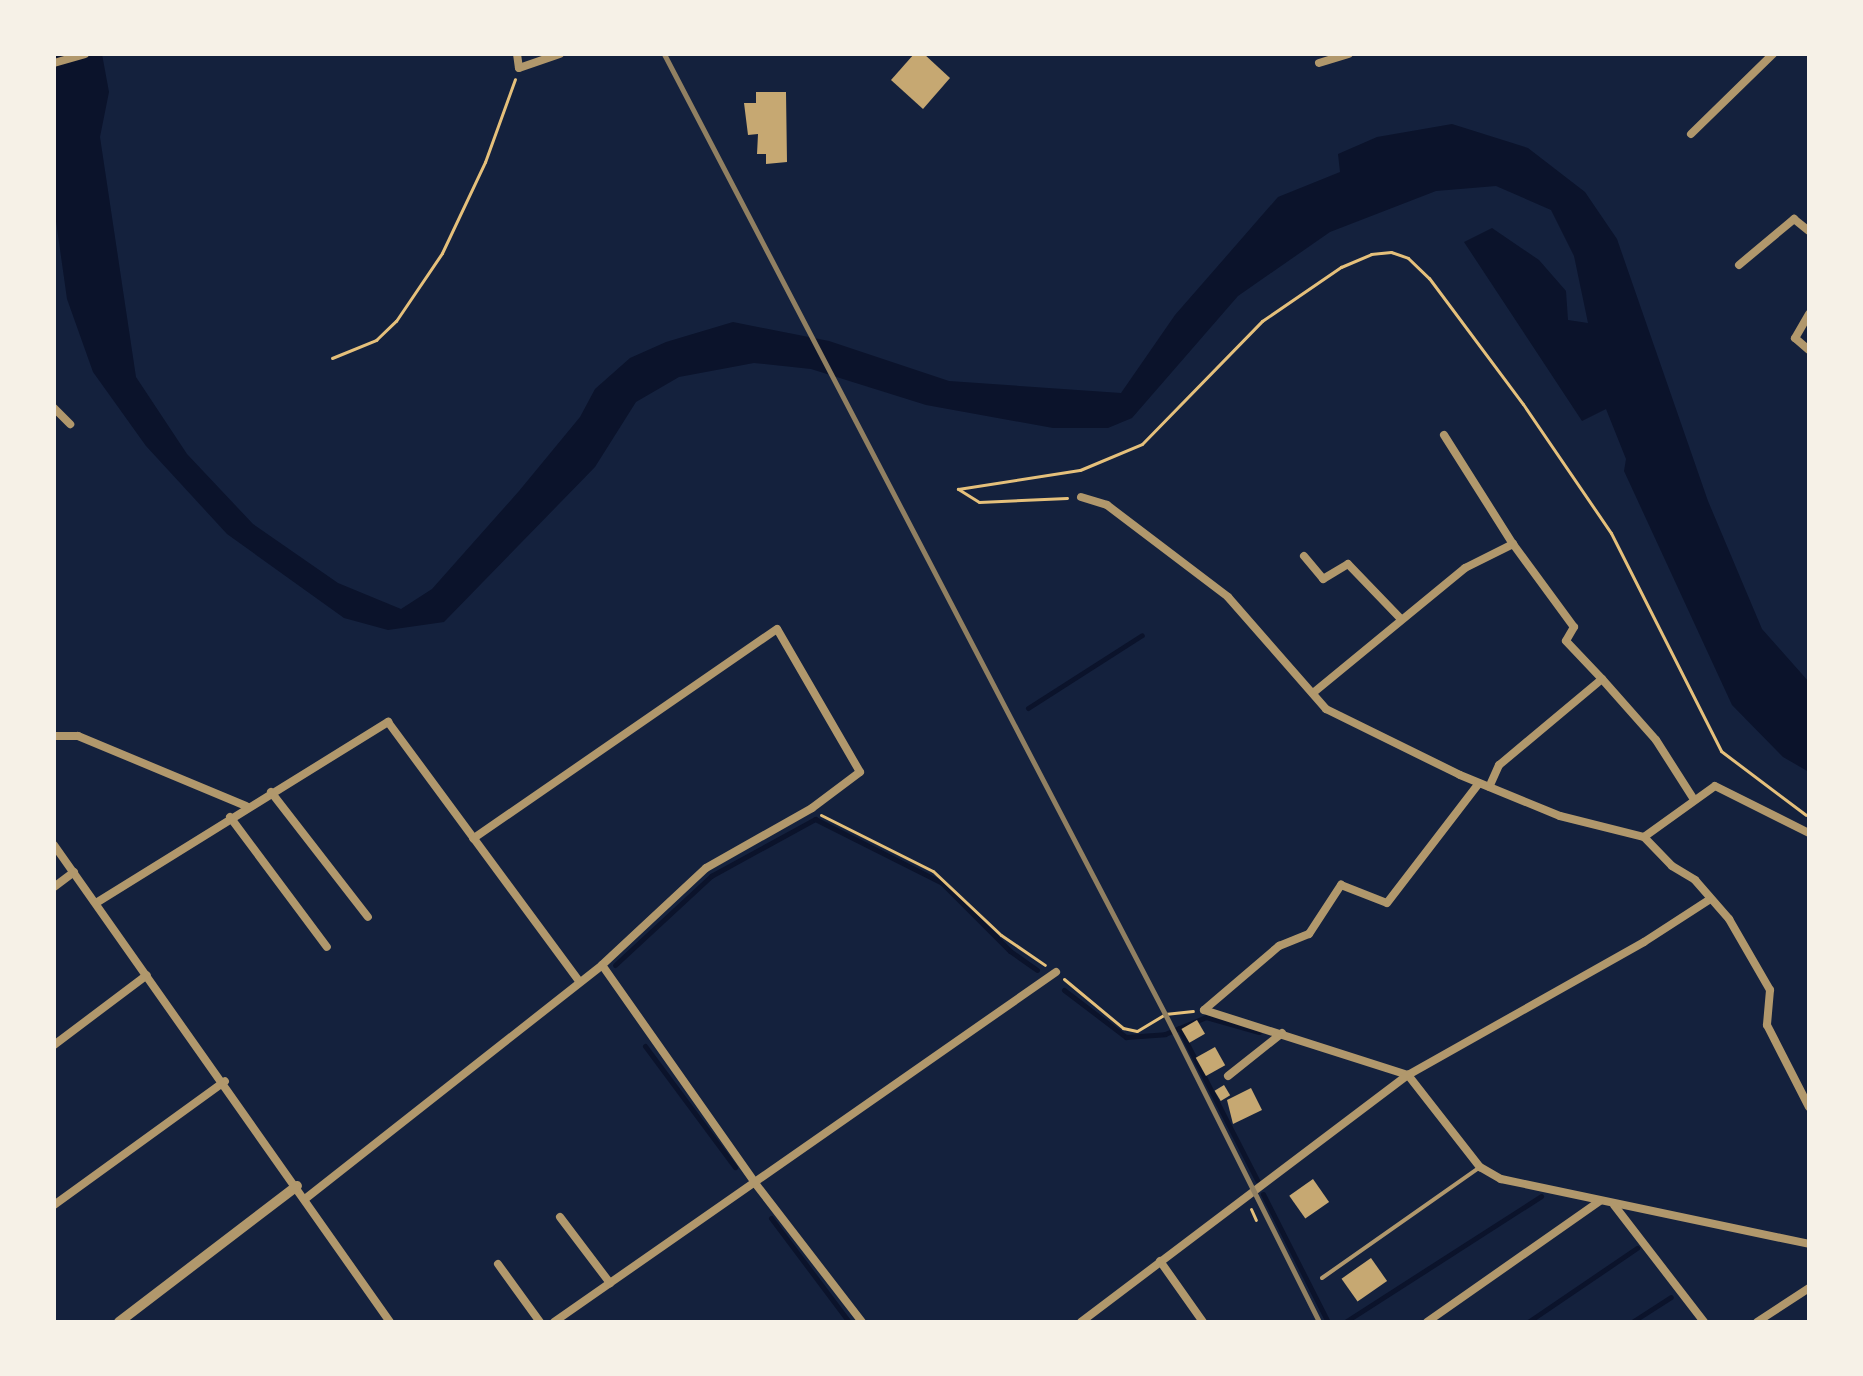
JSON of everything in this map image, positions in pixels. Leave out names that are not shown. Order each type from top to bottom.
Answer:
[{"type":"street","points":[[54,63],[85,54]]},
{"type":"street","points":[[517,54],[519,68],[560,54]]},
{"type":"street","points":[[1319,63],[1349,54]]},
{"type":"street","points":[[1691,134],[1773,54]]},
{"type":"street","points":[[1739,265],[1794,219],[1809,231]]},
{"type":"street","points":[[1809,314],[1795,338],[1809,350]]},
{"type":"street","points":[[54,408],[70,424]]},
{"type":"street","points":[[1444,435],[1513,544],[1574,627],[1566,641],[1656,740],[1693,798]]},
{"type":"street","points":[[1081,497],[1107,505],[1128,526],[1228,597],[1326,709],[1479,783],[1560,816],[1644,837],[1672,866],[1695,880],[1709,900],[1729,919],[1770,990],[1767,1025],[1809,1107]]},
{"type":"street","points":[[1313,693],[1400,618],[1465,568],[1513,544]]},
{"type":"street","points":[[1304,556],[1323,579],[1348,564],[1400,618]]},
{"type":"street","points":[[305,1199],[602,965],[706,868],[812,808],[860,772],[777,629],[473,839]]},
{"type":"street","points":[[1489,787],[1499,765],[1602,679]]},
{"type":"street","points":[[96,903],[246,806],[388,722],[579,981]]},
{"type":"street","points":[[54,736],[78,736],[246,806]]},
{"type":"street","points":[[1204,1010],[1279,946],[1309,934],[1341,885],[1387,903],[1479,783]]},
{"type":"street","points":[[1644,837],[1693,798],[1715,786],[1809,833]]},
{"type":"street","points":[[271,792],[368,917]]},
{"type":"street","points":[[230,817],[327,947]]},
{"type":"street","points":[[54,845],[225,1081],[390,1322]]},
{"type":"street","points":[[54,887],[74,872]]},
{"type":"street","points":[[1081,1322],[1408,1075],[1644,942],[1709,900]]},
{"type":"street","points":[[602,965],[755,1183],[862,1322]]},
{"type":"street","points":[[554,1322],[1056,972]]},
{"type":"street","points":[[54,1045],[147,975]]},
{"type":"street","points":[[1204,1010],[1408,1075],[1480,1167],[1501,1179],[1809,1244]]},
{"type":"street","points":[[1228,1076],[1282,1033]]},
{"type":"street","points":[[54,1205],[225,1081]]},
{"type":"street","points":[[119,1322],[297,1186]]},
{"type":"street","points":[[1427,1322],[1600,1201]]},
{"type":"street","points":[[1614,1205],[1704,1322]]},
{"type":"street","points":[[560,1217],[610,1283]]},
{"type":"street","points":[[1160,1261],[1203,1322]]},
{"type":"street","points":[[498,1264],[540,1322]]},
{"type":"street","points":[[1757,1322],[1809,1288]]},
{"type":"lane","points":[[1322,1278],[1480,1167]]},
{"type":"path","points":[[332,358],[365,346],[396,321],[442,253],[485,162],[519,68]]},
{"type":"path","points":[[1081,497],[979,502],[958,489],[1080,470],[1142,444],[1262,321],[1361,258],[1391,252],[1408,258],[1429,278],[1523,404],[1611,533],[1721,751],[1809,817]]},
{"type":"path","points":[[812,808],[933,871],[1001,935],[1056,972],[1123,1028],[1137,1031],[1165,1014],[1204,1010]]},
{"type":"water","points":[[54,54],[102,54],[109,92],[100,137],[136,377],[187,454],[253,524],[338,583],[401,609],[432,589],[519,491],[580,417],[595,389],[630,358],[666,342],[733,322],[829,341],[949,381],[1121,393],[1175,315],[1278,197],[1340,172],[1338,154],[1377,137],[1452,124],[1528,148],[1585,192],[1617,239],[1708,501],[1762,629],[1809,682],[1809,772],[1783,757],[1732,705],[1624,471],[1626,459],[1606,409],[1582,421],[1464,242],[1492,228],[1539,260],[1566,291],[1568,320],[1588,323],[1574,256],[1551,210],[1496,186],[1436,191],[1330,232],[1238,296],[1132,418],[1108,428],[1053,428],[926,405],[811,369],[754,363],[679,377],[636,402],[595,467],[444,622],[388,630],[344,618],[227,534],[146,446],[93,372],[67,299],[55,214]]},
{"type":"building","points":[[914,54],[924,54],[950,78],[923,109],[891,80]]},
{"type":"building","points":[[756,92],[786,92],[787,162],[766,164],[766,154],[757,154],[758,134],[748,135],[744,103],[756,103]]},
{"type":"building","points":[[1197,1020],[1205,1034],[1189,1043],[1181,1029]]},
{"type":"building","points":[[1215,1047],[1225,1065],[1206,1076],[1196,1058]]},
{"type":"building","points":[[1224,1085],[1230,1095],[1221,1101],[1215,1091]]},
{"type":"building","points":[[1251,1088],[1262,1110],[1233,1124],[1227,1100]]},
{"type":"building","points":[[1313,1179],[1329,1202],[1305,1219],[1289,1196]]},
{"type":"building","points":[[1371,1258],[1387,1281],[1358,1302],[1342,1279]]},
{"type":"waterway","points":[[1028,708],[1142,635]]},
{"type":"waterway","points":[[615,965],[711,876],[815,819],[942,883],[1010,951],[1037,970]]},
{"type":"waterway","points":[[1064,990],[1126,1037],[1165,1034],[1206,1017],[1259,1032]]},
{"type":"waterway","points":[[1179,1028],[1257,1180]]},
{"type":"waterway","points":[[645,1046],[735,1167]]},
{"type":"waterway","points":[[1263,1194],[1328,1322]]},
{"type":"waterway","points":[[1345,1322],[1541,1196]]},
{"type":"waterway","points":[[771,1218],[849,1322]]},
{"type":"waterway","points":[[1528,1322],[1637,1248]]},
{"type":"waterway","points":[[1632,1322],[1671,1297]]},
{"type":"railway","points":[[664,54],[1165,1014],[1319,1322]]}]
